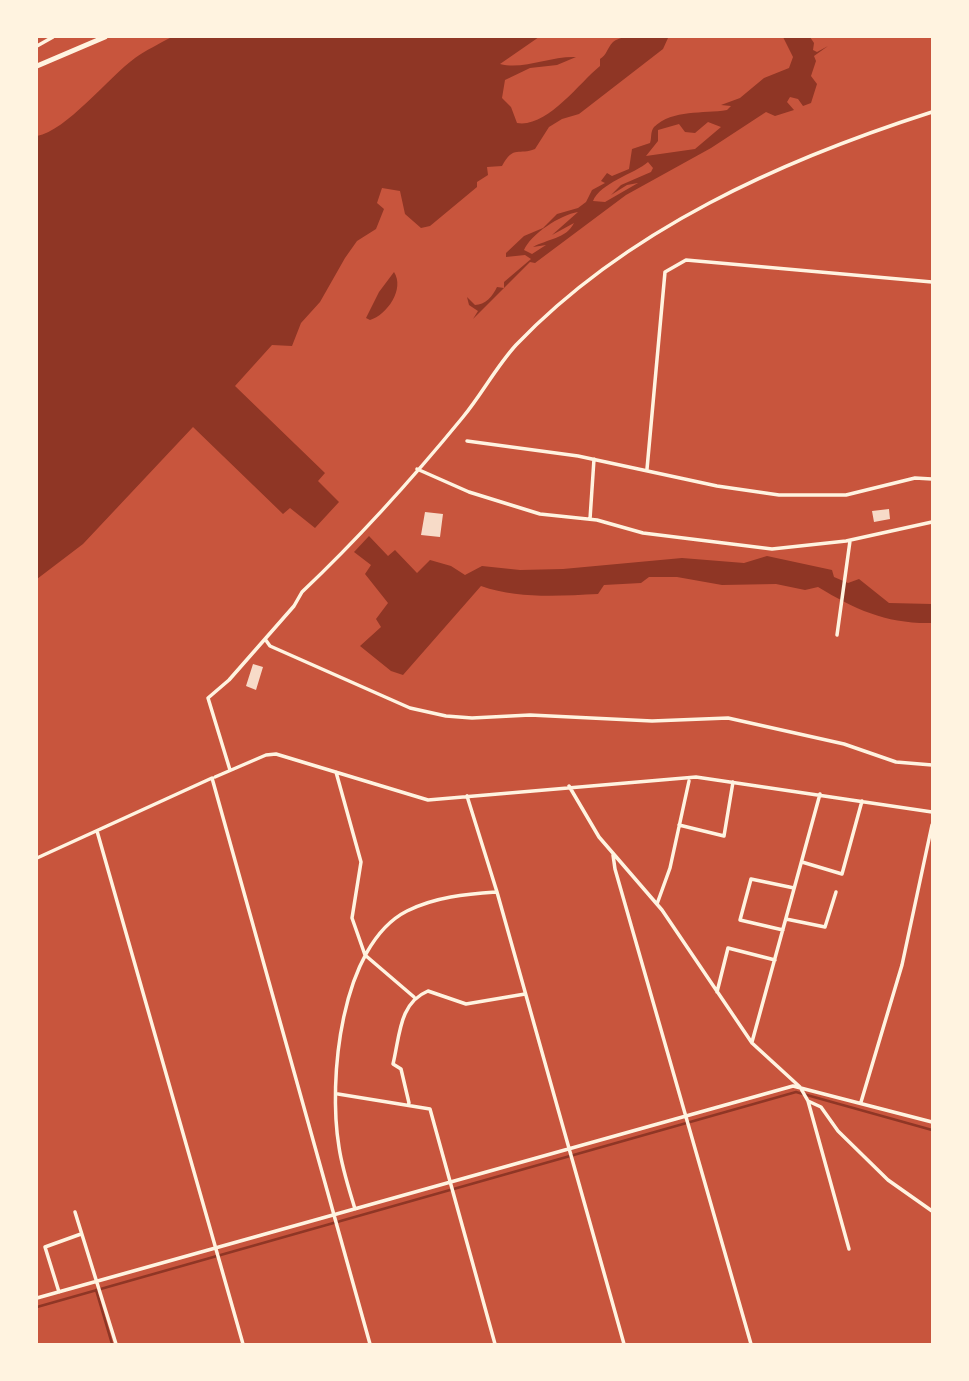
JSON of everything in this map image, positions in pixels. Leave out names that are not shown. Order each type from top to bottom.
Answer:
[{"type":"main road","points":[[37,66],[105,37]]},
{"type":"street","points":[[37,46],[53,37]]},
{"type":"street","points":[[230,770],[208,698],[229,680],[294,606],[302,592],[373,520],[463,417],[501,362],[558,305],[607,267],[664,230],[780,169],[866,134],[932,112]]},
{"type":"street","points":[[647,469],[665,272],[687,260],[932,282]]},
{"type":"street","points":[[467,441],[594,459],[717,486],[779,495],[846,495],[915,478],[932,479]]},
{"type":"street","points":[[590,519],[594,459]]},
{"type":"street","points":[[417,469],[470,492],[540,514],[590,519],[643,533],[772,549],[850,540],[932,522]]},
{"type":"street","points":[[837,635],[850,540]]},
{"type":"street","points":[[265,639],[270,646],[401,705],[446,716],[472,718],[530,715],[652,721],[728,718],[844,744],[896,762],[932,765]]},
{"type":"street","points":[[215,776],[266,754],[276,754],[428,800],[696,777],[932,812]]},
{"type":"street","points":[[336,772],[361,862],[352,918],[365,956],[414,997]]},
{"type":"street","points":[[37,858],[212,778],[370,1344]]},
{"type":"street","points":[[657,904],[670,868],[689,782]]},
{"type":"street","points":[[679,825],[724,836],[733,782]]},
{"type":"street","points":[[569,786],[598,837],[657,904],[752,1043],[801,1089],[808,1100],[849,1249]]},
{"type":"street","points":[[752,1043],[820,794]]},
{"type":"street","points":[[467,796],[497,892],[567,1150],[624,1344]]},
{"type":"street","points":[[802,862],[842,874],[862,801]]},
{"type":"street","points":[[861,1102],[902,965],[932,825]]},
{"type":"street","points":[[97,831],[243,1344]]},
{"type":"street","points":[[613,854],[615,869],[751,1344]]},
{"type":"street","points":[[783,930],[740,920],[751,879],[794,888]]},
{"type":"street","points":[[786,919],[825,928],[836,891]]},
{"type":"street","points":[[355,1209],[338,1144],[335,1055],[349,996],[365,956],[374,939],[406,912],[432,901],[497,892]]},
{"type":"street","points":[[717,992],[728,948],[775,960]]},
{"type":"street","points":[[409,1104],[401,1069],[393,1064],[406,1010],[414,997],[428,990],[466,1004],[525,994]]},
{"type":"street","points":[[37,1298],[216,1250],[793,1086],[932,1122]]},
{"type":"street","points":[[338,1094],[430,1109],[495,1344]]},
{"type":"street","points":[[808,1100],[821,1107],[838,1131],[888,1180],[932,1211]]},
{"type":"street","points":[[75,1212],[116,1344]]},
{"type":"street","points":[[59,1292],[45,1247],[81,1234]]},
{"type":"shaded area","points":[[640,36],[668,38],[663,49],[579,114],[562,119],[549,127],[535,149],[513,153],[502,166],[487,167],[488,175],[477,182],[477,187],[430,226],[421,228],[405,214],[400,191],[382,188],[377,203],[384,209],[376,229],[357,241],[320,302],[301,323],[292,346],[272,345],[235,386],[325,473],[318,481],[339,502],[315,528],[290,508],[283,514],[193,427],[83,544],[37,579],[37,136],[48,132],[74,114],[135,58],[172,37],[539,37],[500,64],[518,65],[576,57],[557,65],[530,68],[505,80],[502,98],[511,107],[517,123],[540,119],[562,103],[600,66],[600,59],[618,39]]},
{"type":"shaded area","points":[[783,37],[810,37],[814,43],[813,50],[817,52],[828,46],[814,56],[816,61],[811,76],[817,84],[811,103],[803,106],[798,99],[790,97],[787,102],[794,110],[775,116],[766,112],[711,148],[626,195],[535,263],[530,262],[504,288],[504,282],[531,259],[525,255],[506,257],[506,253],[524,236],[543,228],[557,214],[578,208],[586,202],[592,190],[605,183],[601,181],[607,173],[612,176],[629,169],[632,149],[650,143],[654,127],[662,121],[689,113],[727,110],[731,106],[721,105],[740,98],[764,78],[789,68],[793,57]],"holes":[[[708,122],[721,127],[695,149],[646,156],[658,141],[658,130],[679,124],[685,132],[695,133]],[[648,162],[653,168],[651,172],[621,185],[611,195],[627,185],[638,183],[605,202],[593,201],[603,189]],[[578,212],[552,235],[574,223],[566,232],[533,247],[546,245],[532,254],[524,250],[539,232]]]},
{"type":"shaded area","points":[[394,272],[397,279],[396,293],[388,307],[370,320],[366,318],[379,292]]},
{"type":"shaded area","points":[[497,287],[504,288],[473,319],[478,311],[469,305],[467,297],[475,305],[485,302]]},
{"type":"shaded area","points":[[369,536],[388,556],[395,550],[417,573],[430,560],[451,566],[465,575],[482,566],[520,570],[563,569],[682,558],[744,563],[767,556],[832,570],[834,577],[848,583],[859,579],[889,603],[932,604],[932,623],[901,621],[872,614],[818,587],[805,590],[776,584],[722,585],[677,577],[649,577],[641,583],[604,585],[598,594],[554,596],[509,593],[481,586],[403,675],[391,671],[360,646],[381,627],[376,619],[388,603],[365,574],[371,565],[354,552]]},
{"type":"building","points":[[889,509],[890,519],[874,522],[872,511]]},
{"type":"building","points":[[425,512],[443,514],[440,537],[421,535]]},
{"type":"building","points":[[253,664],[263,667],[256,690],[246,686]]},
{"type":"waterway","points":[[37,1307],[796,1092],[932,1130]]},
{"type":"waterway","points":[[96,1290],[112,1344]]}]
